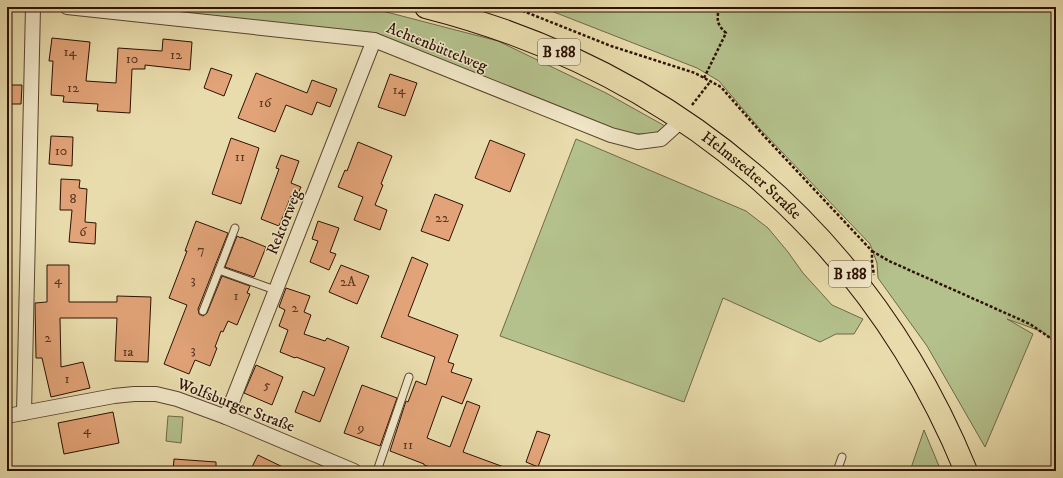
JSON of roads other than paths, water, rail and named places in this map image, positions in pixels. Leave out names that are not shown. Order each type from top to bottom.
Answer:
[{"type":"main road","name":"Helmstedter Straße","points":[[426,7],[489,25],[537,42],[598,70],[682,120],[736,159],[804,221],[857,282],[906,353],[931,395],[966,471]]},
{"type":"street","points":[[24,413],[34,7]]},
{"type":"street","name":"Achtenbüttelweg","points":[[67,7],[374,40],[611,135],[638,142],[661,139],[682,120]]},
{"type":"street","name":"Rektorweg","points":[[226,417],[374,40]]},
{"type":"street","name":"Wolfsburger Straße","points":[[7,416],[114,396],[156,394],[177,399],[226,417],[335,467],[354,471]]},
{"type":"lane","points":[[203,311],[234,228]]},
{"type":"lane","points":[[219,270],[276,290]]},
{"type":"lane","points":[[377,471],[409,377]]},
{"type":"lane","points":[[836,471],[842,457]]}]
